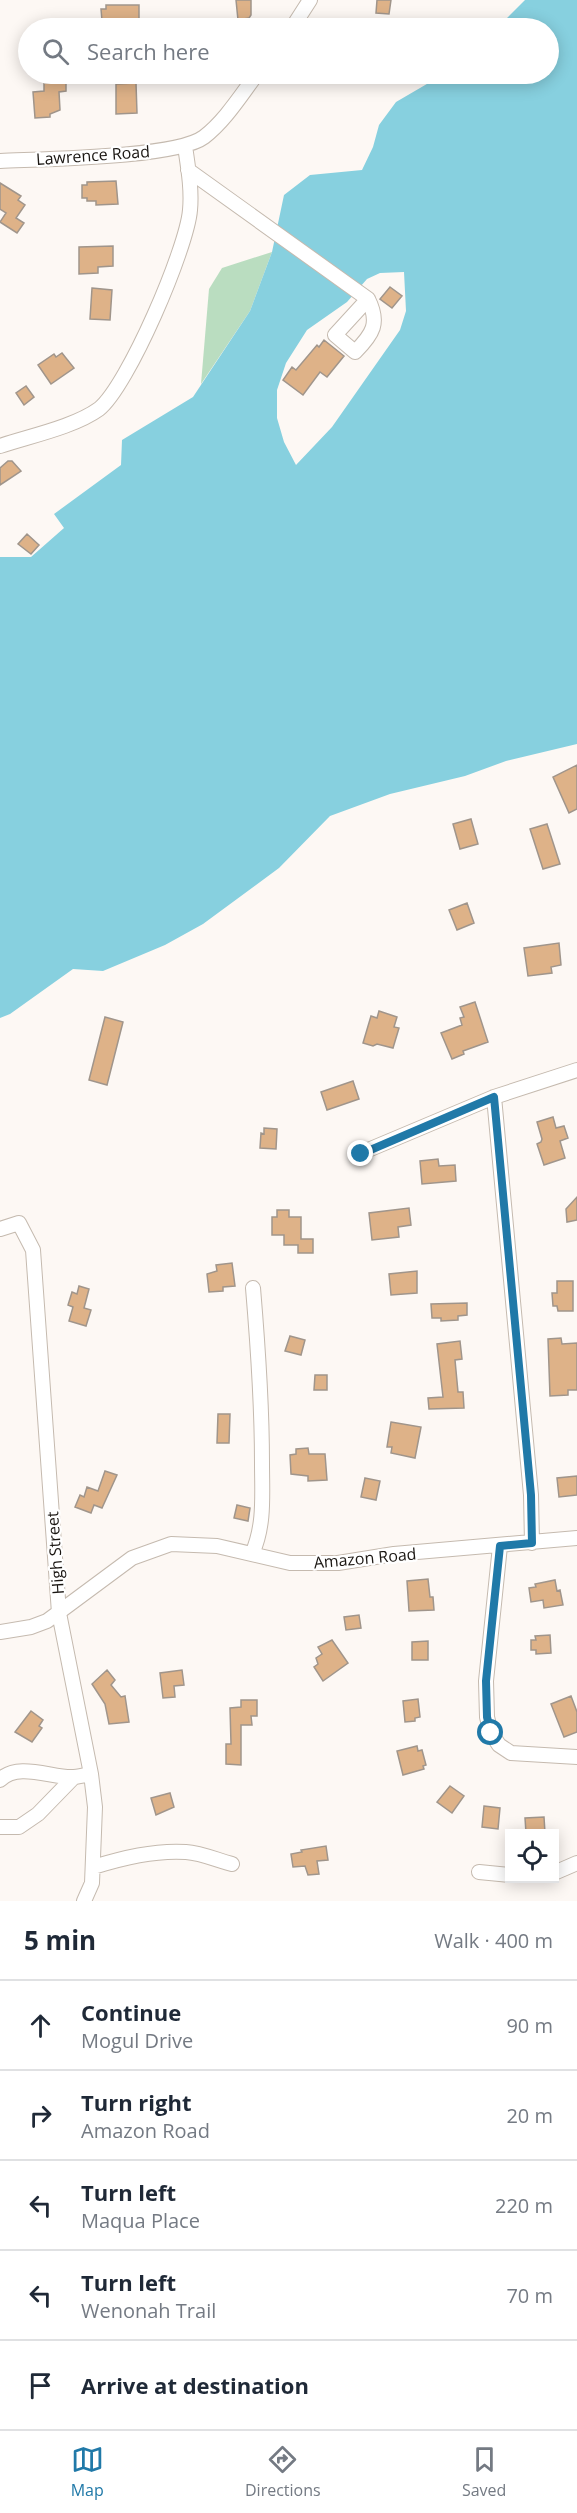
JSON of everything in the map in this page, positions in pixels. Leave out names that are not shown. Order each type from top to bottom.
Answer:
[{"type":"street","points":[[298,18],[310,0]]},
{"type":"street","points":[[0,446],[70,423],[99,408],[112,396],[134,358],[186,234],[190,211],[185,146],[204,137],[225,116],[249,84]]},
{"type":"street","name":"Lawrence Road","points":[[0,161],[107,155],[185,146]]},
{"type":"street","points":[[188,170],[368,299]]},
{"type":"street","points":[[361,1154],[494,1097],[577,1070]]},
{"type":"street","points":[[494,1097],[531,1495],[532,1543]]},
{"type":"street","name":"High Street","points":[[0,1229],[19,1223],[33,1250],[59,1613],[91,1774],[95,1807],[92,1883],[84,1901]]},
{"type":"street","points":[[252,1554],[259,1537],[262,1515],[262,1414],[253,1288]]},
{"type":"street","name":"Amazon Road","points":[[0,1632],[31,1627],[59,1613],[132,1558],[171,1544],[190,1543],[217,1546],[290,1563],[338,1563],[393,1554],[577,1538]]},
{"type":"street","points":[[500,1546],[486,1681],[487,1717],[491,1733],[499,1745],[511,1753],[577,1758]]},
{"type":"street","points":[[0,1780],[23,1771],[73,1778],[91,1774]]},
{"type":"street","points":[[0,1827],[19,1827],[38,1814],[73,1778]]},
{"type":"street","points":[[93,1867],[126,1857],[176,1852],[188,1852],[232,1864]]},
{"type":"street","points":[[559,1871],[577,1863]]},
{"type":"street","points":[[479,1872],[505,1875]]},
{"type":"green space","points":[[272,252],[250,311],[201,384],[209,289],[222,268]]},
{"type":"water","points":[[525,0],[577,0],[577,744],[506,761],[465,776],[390,794],[330,816],[279,868],[203,924],[165,945],[103,971],[73,969],[10,1014],[0,1018],[0,557],[31,557],[64,528],[54,514],[121,465],[122,440],[193,397],[250,311],[272,252],[284,195],[310,175],[362,170],[373,147],[379,125],[396,102],[427,84],[559,84],[559,18],[507,18]],"holes":[[[404,272],[406,311],[400,330],[332,427],[296,465],[284,442],[277,418],[277,390],[286,363],[307,330],[347,302],[367,279],[380,273]]]},
{"type":"building","points":[[236,0],[251,0],[249,18],[238,18]]},
{"type":"building","points":[[377,0],[391,0],[389,14],[376,13]]},
{"type":"building","points":[[106,5],[139,5],[139,18],[102,18],[101,9],[106,9]]},
{"type":"building","points":[[44,84],[66,84],[66,91],[59,92],[60,110],[50,114],[50,117],[35,118],[33,92],[44,91]]},
{"type":"building","points":[[116,84],[136,84],[137,113],[116,114]]},
{"type":"building","points":[[116,181],[118,204],[96,205],[96,201],[87,201],[87,198],[82,198],[82,185],[87,185],[87,182]]},
{"type":"building","points":[[0,183],[21,196],[18,200],[25,205],[16,218],[24,223],[17,233],[0,222],[6,213],[0,209]]},
{"type":"building","points":[[113,246],[113,266],[98,267],[98,273],[79,274],[79,247]]},
{"type":"building","points":[[390,287],[402,296],[392,308],[380,299]]},
{"type":"building","points":[[92,288],[112,290],[110,320],[90,319]]},
{"type":"building","points":[[324,340],[344,356],[327,377],[320,372],[303,395],[283,380],[292,367],[296,370]]},
{"type":"building","points":[[62,353],[74,368],[51,384],[38,365],[54,354],[56,357]]},
{"type":"building","points":[[26,386],[34,397],[24,405],[16,393]]},
{"type":"building","points":[[8,461],[12,461],[21,471],[0,485],[0,468]]},
{"type":"building","points":[[27,534],[39,545],[31,554],[18,544]]},
{"type":"building","points":[[577,765],[577,809],[569,813],[553,777]]},
{"type":"building","points":[[471,819],[478,844],[460,849],[453,824]]},
{"type":"building","points":[[547,824],[560,864],[543,869],[530,829]]},
{"type":"building","points":[[467,903],[474,923],[457,930],[449,910]]},
{"type":"building","points":[[559,943],[561,965],[551,967],[552,973],[528,976],[524,948]]},
{"type":"building","points":[[475,1002],[488,1042],[463,1051],[464,1054],[452,1059],[441,1033],[462,1025],[460,1018],[464,1017],[460,1007]]},
{"type":"building","points":[[379,1011],[397,1017],[394,1027],[399,1028],[393,1048],[363,1043],[371,1016],[377,1018]]},
{"type":"building","points":[[105,1017],[123,1022],[107,1085],[89,1080]]},
{"type":"building","points":[[353,1081],[359,1099],[327,1110],[321,1092]]},
{"type":"building","points":[[553,1117],[556,1128],[564,1126],[568,1138],[560,1141],[565,1158],[544,1165],[537,1144],[542,1139],[537,1122]]},
{"type":"building","points":[[264,1128],[277,1129],[276,1149],[260,1148],[261,1133],[264,1134]]},
{"type":"building","points":[[438,1159],[439,1166],[455,1165],[456,1181],[422,1184],[420,1161]]},
{"type":"building","points":[[577,1197],[577,1220],[567,1222],[566,1209]]},
{"type":"building","points":[[409,1208],[411,1225],[398,1227],[399,1237],[372,1240],[369,1213]]},
{"type":"building","points":[[277,1210],[289,1210],[289,1217],[301,1217],[301,1239],[313,1239],[313,1253],[298,1253],[298,1245],[284,1245],[284,1235],[272,1235],[272,1217],[277,1217]]},
{"type":"building","points":[[232,1263],[235,1286],[223,1287],[223,1291],[209,1292],[207,1274],[217,1271],[216,1265]]},
{"type":"building","points":[[417,1271],[417,1293],[391,1295],[389,1274]]},
{"type":"building","points":[[557,1281],[573,1281],[573,1311],[558,1311],[557,1306],[553,1306],[552,1293],[557,1293]]},
{"type":"building","points":[[79,1286],[89,1289],[84,1308],[91,1310],[86,1326],[69,1321],[73,1307],[68,1305],[72,1292],[77,1294]]},
{"type":"building","points":[[467,1303],[467,1315],[458,1316],[458,1320],[441,1321],[441,1318],[432,1318],[431,1304]]},
{"type":"building","points":[[290,1336],[305,1340],[301,1355],[285,1351]]},
{"type":"building","points":[[561,1338],[562,1344],[577,1343],[577,1390],[568,1390],[568,1395],[550,1396],[548,1339]]},
{"type":"building","points":[[460,1341],[462,1359],[455,1360],[458,1392],[463,1392],[464,1408],[429,1409],[428,1398],[443,1397],[437,1344]]},
{"type":"building","points":[[315,1375],[327,1375],[327,1390],[314,1390]]},
{"type":"building","points":[[218,1414],[230,1414],[229,1443],[217,1443]]},
{"type":"building","points":[[391,1422],[421,1427],[415,1458],[391,1453],[392,1447],[387,1447]]},
{"type":"building","points":[[308,1448],[309,1454],[325,1454],[327,1480],[308,1481],[308,1476],[291,1474],[290,1455],[296,1454],[296,1449]]},
{"type":"building","points":[[105,1471],[117,1475],[102,1508],[94,1505],[91,1513],[75,1507],[80,1495],[84,1497],[87,1487],[98,1491]]},
{"type":"building","points":[[577,1476],[577,1495],[559,1497],[557,1478]]},
{"type":"building","points":[[365,1478],[380,1481],[376,1500],[361,1497]]},
{"type":"building","points":[[237,1505],[250,1508],[248,1521],[234,1518]]},
{"type":"building","points":[[428,1579],[434,1610],[409,1611],[407,1581]]},
{"type":"building","points":[[555,1580],[563,1605],[544,1608],[543,1600],[531,1602],[529,1588],[536,1587],[535,1584]]},
{"type":"building","points":[[359,1615],[361,1628],[346,1630],[344,1617]]},
{"type":"building","points":[[550,1635],[551,1653],[536,1654],[536,1650],[531,1650],[531,1640],[536,1640],[535,1636]]},
{"type":"building","points":[[332,1640],[348,1663],[323,1681],[314,1667],[318,1664],[316,1658],[322,1654],[318,1647]]},
{"type":"building","points":[[428,1641],[428,1660],[412,1660],[412,1642]]},
{"type":"building","points":[[107,1670],[115,1680],[111,1685],[121,1697],[125,1696],[129,1722],[109,1724],[105,1704],[92,1684]]},
{"type":"building","points":[[182,1670],[184,1685],[174,1686],[175,1697],[163,1698],[160,1673]]},
{"type":"building","points":[[571,1696],[577,1712],[577,1732],[564,1737],[551,1704]]},
{"type":"building","points":[[418,1699],[420,1717],[415,1718],[415,1721],[405,1722],[403,1701]]},
{"type":"building","points":[[241,1700],[257,1700],[257,1716],[251,1716],[252,1725],[241,1725],[241,1765],[226,1764],[226,1744],[231,1744],[230,1708],[241,1707]]},
{"type":"building","points":[[31,1711],[43,1720],[39,1726],[42,1728],[32,1742],[15,1732]]},
{"type":"building","points":[[417,1746],[418,1751],[422,1750],[426,1765],[423,1766],[424,1769],[403,1775],[397,1751]]},
{"type":"building","points":[[450,1786],[464,1796],[452,1813],[437,1802]]},
{"type":"building","points":[[170,1793],[174,1807],[156,1815],[151,1798]]},
{"type":"building","points":[[484,1806],[500,1808],[498,1829],[482,1827]]},
{"type":"building","points":[[544,1817],[545,1829],[526,1829],[525,1818]]},
{"type":"building","points":[[326,1846],[328,1860],[317,1861],[319,1874],[308,1875],[305,1866],[293,1867],[291,1854]]},
{"type":"route","points":[[361,1154],[494,1097],[531,1495],[532,1543],[500,1546],[486,1681],[487,1717],[491,1733]]}]
